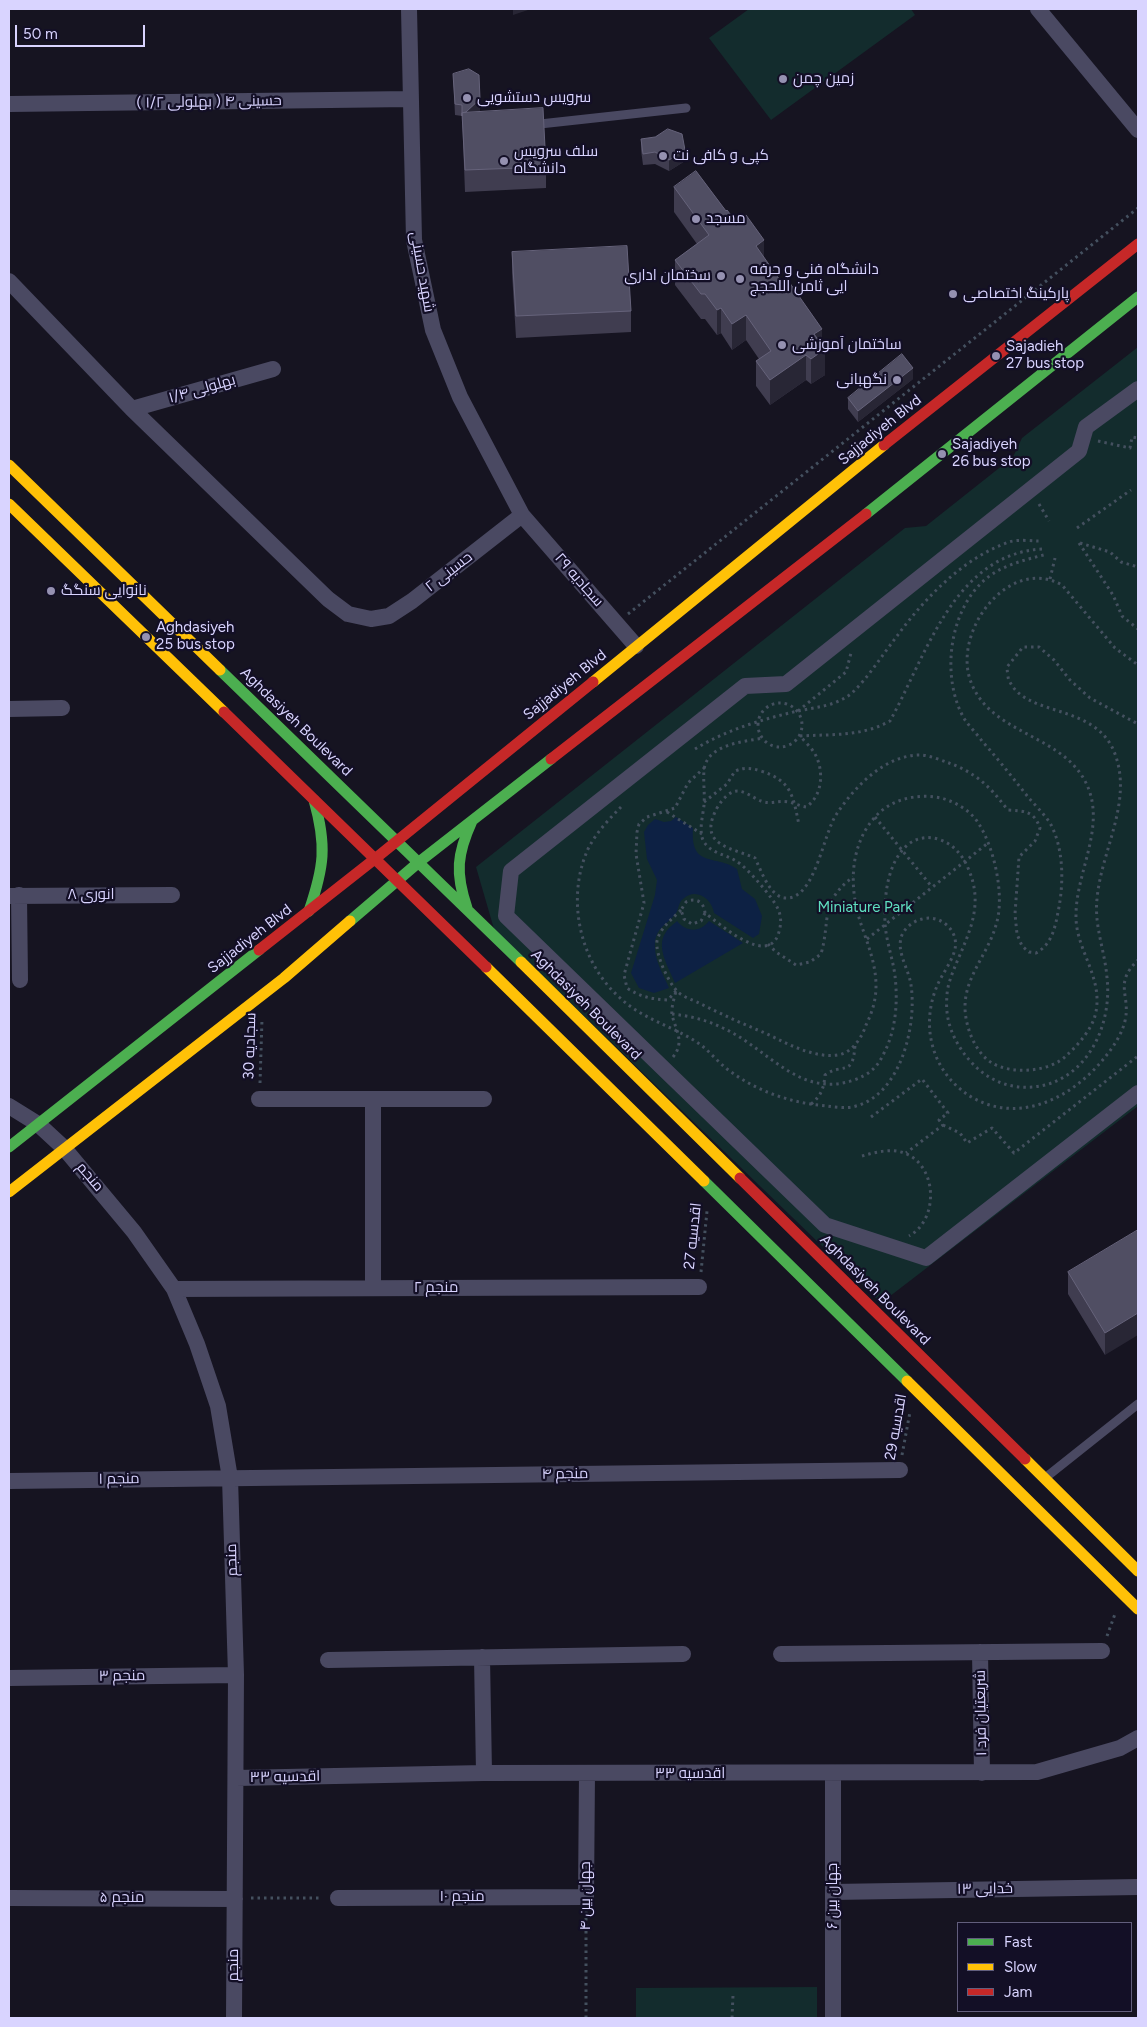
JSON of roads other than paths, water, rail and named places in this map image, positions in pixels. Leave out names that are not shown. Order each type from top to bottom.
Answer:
[{"type":"main road","name":"Sajjadiyeh Blvd","points":[[9,1147],[310,911],[900,432],[1138,244]]},
{"type":"main road","points":[[9,1192],[264,994],[419,862],[929,465],[1138,297]]},
{"type":"main road","name":"Aghdasiyeh Boulevard","points":[[9,466],[397,840],[1138,1571]]},
{"type":"main road","points":[[9,504],[376,858],[1138,1610]]},
{"type":"main road","points":[[310,911],[319,883],[324,853],[321,823],[313,798]]},
{"type":"main road","points":[[466,908],[461,891],[458,868],[462,842],[472,821]]},
{"type":"street","name":"شهید حسینی","points":[[409,9],[414,240],[433,330],[460,397],[522,515]]},
{"type":"street","points":[[1038,9],[1138,130]]},
{"type":"street","name":"حسینی ۴ ( بهلولی ۱/۲ )","points":[[9,104],[410,99]]},
{"type":"street","points":[[9,281],[132,409]]},
{"type":"street","name":"بهلولی ۱/۴","points":[[132,409],[273,368]]},
{"type":"street","points":[[1138,389],[1086,427],[1079,451],[786,684],[745,686],[511,871],[506,916],[825,1225],[926,1258],[1138,1093]]},
{"type":"street","name":"حسینی ۲","points":[[132,409],[328,599],[348,614],[371,620],[389,616],[412,601],[522,515]]},
{"type":"street","name":"سجادیه ۲۹","points":[[522,515],[636,646]]},
{"type":"street","points":[[9,709],[62,708]]},
{"type":"street","points":[[14,895],[20,980]]},
{"type":"street","name":"انوری ۸","points":[[14,895],[172,895]]},
{"type":"street","points":[[373,1099],[373,1288]]},
{"type":"street","points":[[259,1100],[484,1099]]},
{"type":"street","name":"منجم","points":[[9,1106],[38,1124],[64,1148],[134,1232],[174,1289],[197,1344],[218,1406],[230,1478],[236,1675],[234,2018]]},
{"type":"street","name":"منجم ۲","points":[[174,1289],[699,1288]]},
{"type":"street","name":"منجم ۴","points":[[230,1478],[900,1470]]},
{"type":"street","name":"منجم ۱","points":[[9,1481],[230,1478]]},
{"type":"street","points":[[781,1654],[1102,1651]]},
{"type":"street","name":"شریعتیان فرد ۱","points":[[980,1652],[982,1773]]},
{"type":"street","points":[[328,1660],[683,1654]]},
{"type":"street","points":[[482,1658],[484,1773]]},
{"type":"street","name":"منجم ۳","points":[[9,1678],[236,1675]]},
{"type":"street","name":"اقدسیه ۳۳","points":[[236,1778],[484,1773],[833,1774],[1037,1772],[1120,1748],[1138,1738]]},
{"type":"street","name":"جهان بین ۴","points":[[586,1897],[587,1773]]},
{"type":"street","name":"جهان بین ۶","points":[[833,1774],[833,2018]]},
{"type":"street","name":"خدایی ۱۳","points":[[833,1892],[1138,1887]]},
{"type":"street","name":"منجم ۱۰","points":[[338,1898],[586,1897]]},
{"type":"street","name":"منجم ۵","points":[[9,1898],[235,1899]]},
{"type":"lane","points":[[540,124],[686,108]]},
{"type":"lane","points":[[1045,1478],[1138,1404]]},
{"type":"water","points":[[676,817],[693,828],[693,841],[700,855],[737,869],[742,889],[755,899],[762,916],[759,934],[753,938],[714,913],[710,903],[702,896],[693,894],[688,896],[681,901],[676,913],[656,936],[656,958],[669,988],[654,993],[639,988],[631,973],[655,895],[657,880],[647,859],[644,832],[655,819],[664,822],[671,821]]},
{"type":"water","points":[[677,921],[681,925],[693,930],[701,928],[709,921],[743,943],[675,983],[664,958],[662,944],[667,931]]},
{"type":"place","name":"زمین چمن","points":[[783,79]]},
{"type":"place","name":"سرویس دستشویی","points":[[467,98]]},
{"type":"place","name":"کپی و کافی نت","points":[[663,156]]},
{"type":"place","name":"سلف سرویس دانشگاه","points":[[504,161]]},
{"type":"place","name":"مسجد","points":[[696,219]]},
{"type":"place","name":"سختمان اداری","points":[[721,276]]},
{"type":"place","name":"دانشگاه فنی و حرفه ایی ثامن اللحجج","points":[[740,279]]},
{"type":"place","name":"پارکینگ اختصاصی","points":[[953,294]]},
{"type":"place","name":"ساختمان آموزشی","points":[[782,345]]},
{"type":"place","name":"Sajadieh 27 bus stop","points":[[996,356]]},
{"type":"place","name":"نگهبانی","points":[[897,380]]},
{"type":"place","name":"Sajadiyeh 26 bus stop","points":[[942,454]]},
{"type":"place","name":"نانوایی سنگگ","points":[[51,591]]},
{"type":"place","name":"Aghdasiyeh 25 bus stop","points":[[146,637]]},
{"type":"park label","name":"Miniature Park","points":[[865,908]]}]
